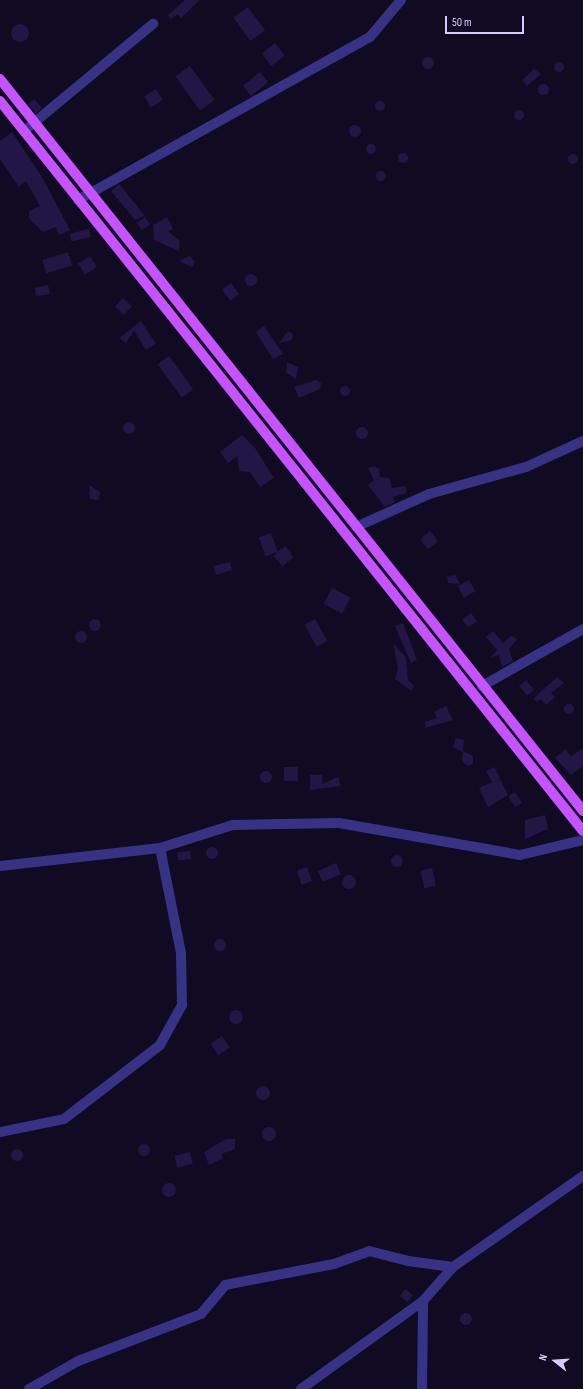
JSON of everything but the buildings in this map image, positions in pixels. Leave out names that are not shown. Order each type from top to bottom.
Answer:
[{"type":"main road","points":[[0,79],[583,811]]},
{"type":"main road","points":[[0,101],[583,831]]},
{"type":"street","points":[[78,200],[88,191],[370,37],[401,0]]},
{"type":"street","points":[[24,131],[153,24]]},
{"type":"street","points":[[356,527],[428,494],[526,467],[583,441]]},
{"type":"street","points":[[482,686],[583,629]]},
{"type":"street","points":[[0,866],[160,848],[233,824],[339,823],[520,855],[583,840]]},
{"type":"street","points":[[0,1132],[64,1119],[160,1045],[182,1005],[181,952],[160,848]]},
{"type":"street","points":[[301,1389],[423,1301],[453,1267],[583,1176]]},
{"type":"street","points":[[29,1389],[78,1361],[201,1314],[225,1285],[334,1264],[370,1251],[453,1267]]},
{"type":"street","points":[[422,1389],[423,1301]]}]
